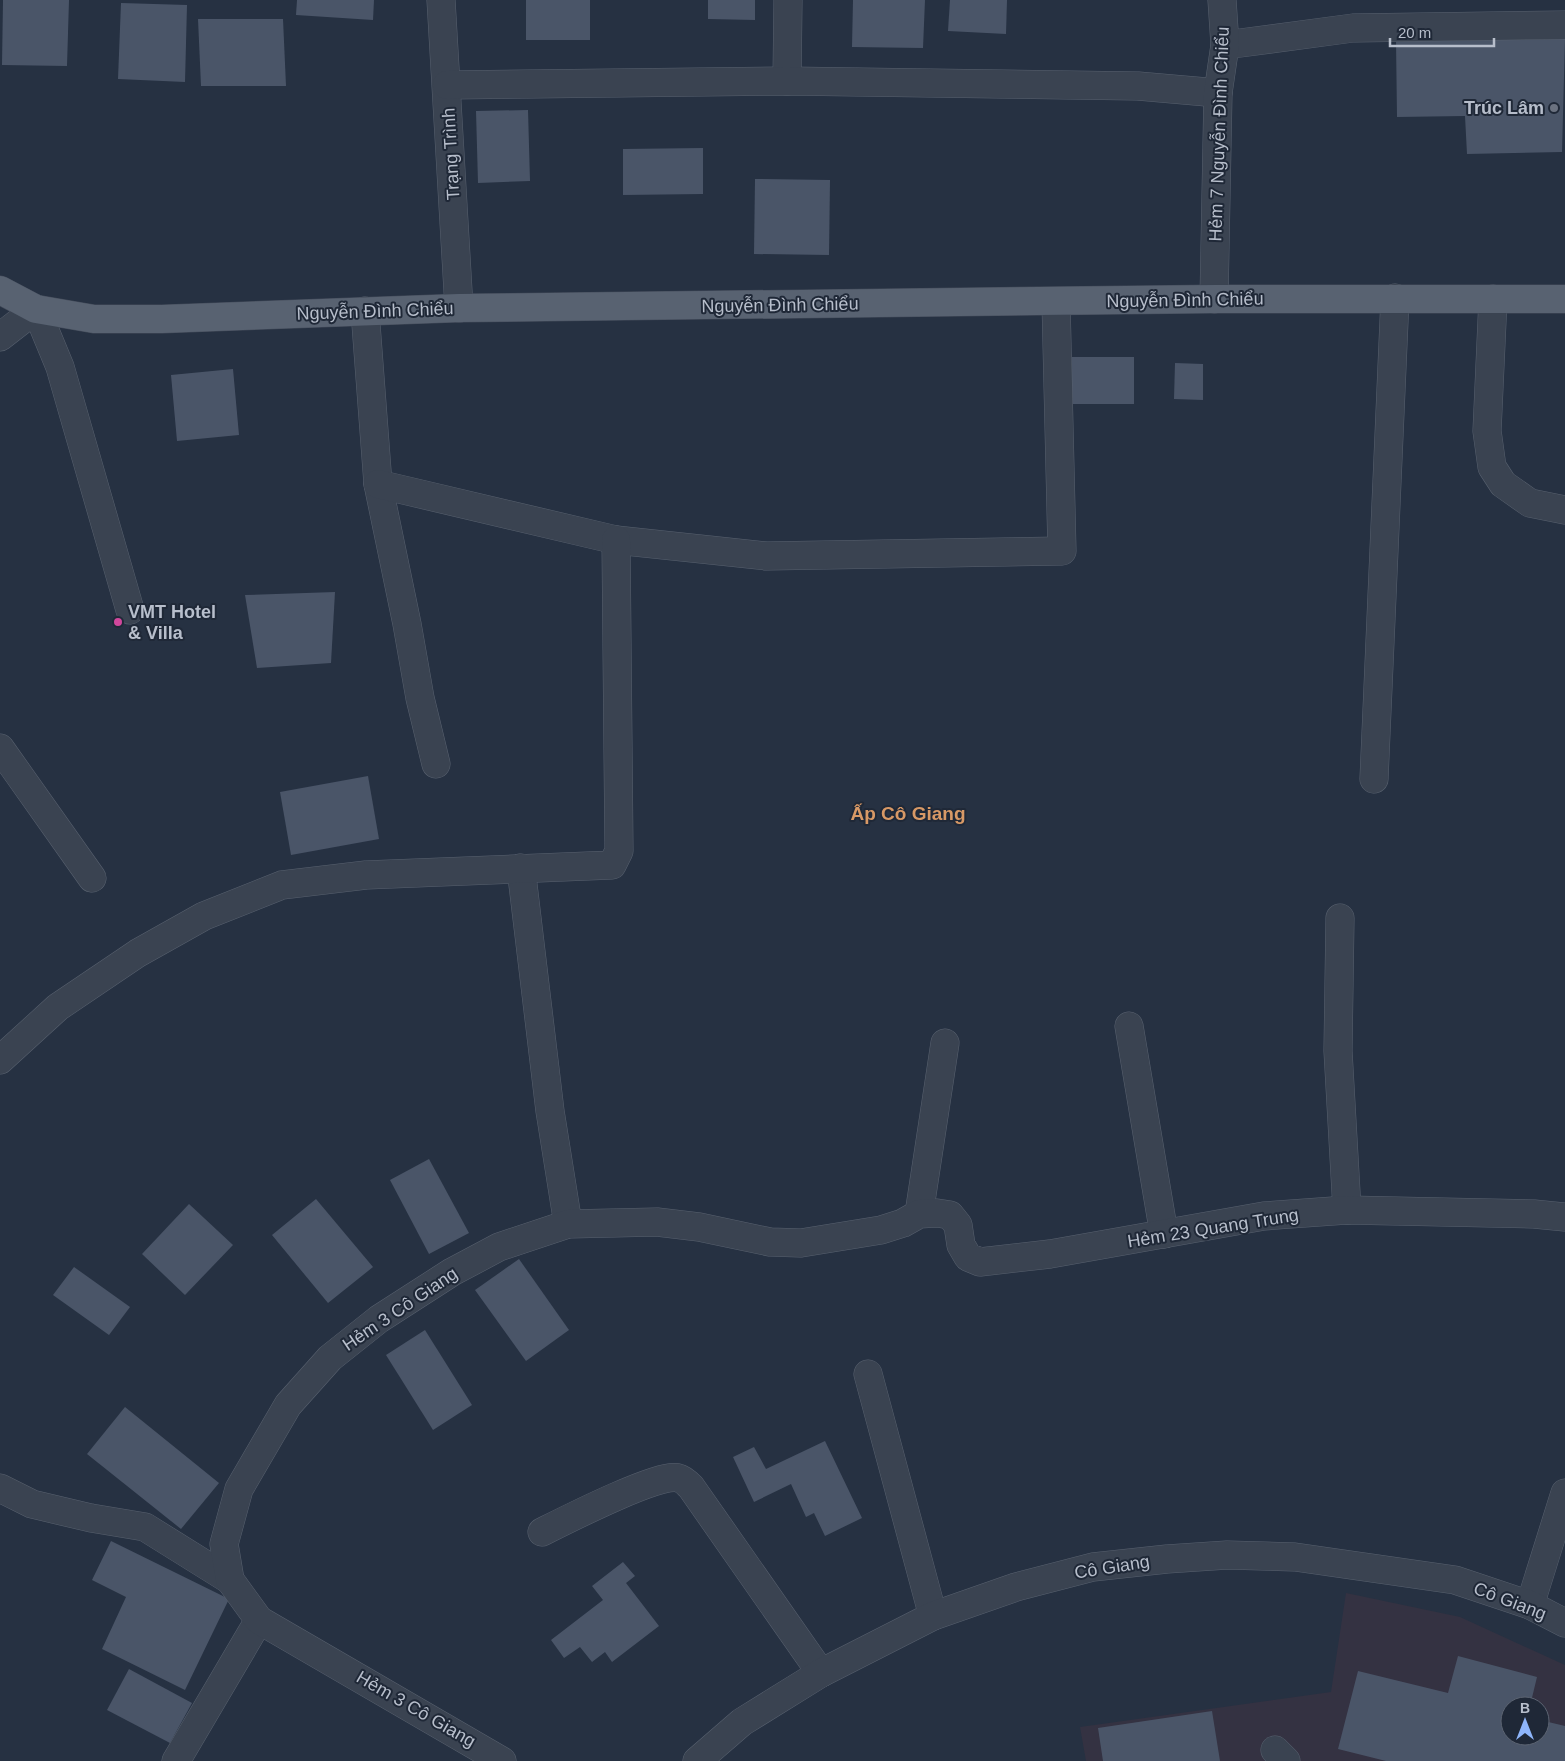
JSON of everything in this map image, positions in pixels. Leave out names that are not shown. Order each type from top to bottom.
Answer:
[{"type":"main road","name":"Nguyễn Đình Chiểu","points":[[0,290],[36,309],[94,319],[162,319],[459,308],[1214,299],[1565,299]]},
{"type":"street","name":"Trạng Trình","points":[[441,0],[448,85],[459,308]]},
{"type":"street","points":[[787,81],[788,0]]},
{"type":"street","name":"Hẻm 7 Nguyễn Đình Chiểu","points":[[1214,299],[1218,93],[1225,45],[1222,0]]},
{"type":"street","points":[[1225,45],[1353,28],[1565,25]]},
{"type":"street","points":[[448,85],[787,81],[1138,86],[1218,93]]},
{"type":"street","points":[[1374,779],[1394,298]]},
{"type":"street","points":[[1493,299],[1487,431],[1492,466],[1503,484],[1530,503],[1565,510]]},
{"type":"street","points":[[378,484],[616,540],[766,556],[1062,551],[1056,302]]},
{"type":"street","points":[[0,336],[36,309],[60,368],[130,610]]},
{"type":"street","points":[[365,311],[378,484],[420,698],[436,764]]},
{"type":"street","points":[[0,1060],[58,1007],[138,953],[204,916],[282,885],[366,875],[612,865],[619,851],[616,540]]},
{"type":"street","points":[[0,748],[92,878]]},
{"type":"street","points":[[521,868],[550,1111],[568,1224]]},
{"type":"street","points":[[1340,918],[1338,1051],[1348,1210]]},
{"type":"street","points":[[1129,1026],[1164,1234]]},
{"type":"street","points":[[919,1214],[945,1043]]},
{"type":"street","name":"Hẻm 23 Quang Trung","points":[[961,1245],[968,1257],[980,1262],[1050,1254],[1264,1216],[1348,1210],[1534,1214],[1565,1217]]},
{"type":"street","name":"Hẻm 3 Cô Giang","points":[[502,1761],[378,1687],[259,1620],[230,1580],[224,1544],[239,1490],[288,1405],[330,1358],[379,1319],[452,1272],[499,1247],[568,1224],[657,1222],[699,1227],[770,1242],[801,1243],[881,1230],[903,1223],[919,1214],[938,1213],[950,1215],[958,1224],[961,1245]]},
{"type":"street","points":[[868,1374],[934,1616]]},
{"type":"street","points":[[542,1532],[649,1484],[666,1478],[678,1478],[691,1487],[821,1673]]},
{"type":"street","points":[[0,1488],[32,1504],[145,1527],[230,1580]]},
{"type":"street","points":[[1530,1605],[1565,1493]]},
{"type":"street","name":"Cô Giang","points":[[697,1761],[742,1722],[821,1673],[934,1616],[1016,1587],[1093,1567],[1227,1555],[1295,1557],[1455,1580],[1530,1605],[1565,1623]]},
{"type":"street","points":[[176,1761],[259,1620]]},
{"type":"shaded area","points":[[1346,1593],[1460,1617],[1565,1665],[1565,1761],[1086,1761],[1080,1727],[1331,1692]]},
{"type":"building","points":[[3,0],[69,0],[67,66],[2,65]]},
{"type":"building","points":[[297,0],[374,0],[373,20],[296,15]]},
{"type":"building","points":[[526,0],[590,0],[590,40],[526,40]]},
{"type":"building","points":[[708,0],[755,0],[755,20],[708,19]]},
{"type":"building","points":[[853,0],[925,0],[923,48],[852,47]]},
{"type":"building","points":[[950,0],[1007,0],[1006,34],[948,31]]},
{"type":"building","points":[[121,3],[187,5],[185,82],[118,79]]},
{"type":"building","points":[[198,19],[283,19],[286,86],[201,86]]},
{"type":"building","points":[[1565,39],[1562,152],[1467,154],[1465,116],[1397,117],[1396,41]]},
{"type":"building","points":[[528,110],[530,181],[478,183],[476,111]]},
{"type":"building","points":[[703,148],[703,194],[623,195],[623,149]]},
{"type":"building","points":[[755,179],[830,180],[829,255],[754,254]]},
{"type":"building","points":[[1072,357],[1134,357],[1134,404],[1072,404]]},
{"type":"building","points":[[1175,363],[1203,364],[1203,400],[1174,399]]},
{"type":"building","points":[[233,369],[239,435],[177,441],[171,375]]},
{"type":"building","points":[[335,592],[331,663],[257,668],[245,595]]},
{"type":"building","points":[[368,776],[379,839],[291,855],[280,792]]},
{"type":"building","points":[[429,1159],[469,1233],[429,1254],[390,1180]]},
{"type":"building","points":[[316,1199],[373,1267],[328,1303],[272,1235]]},
{"type":"building","points":[[189,1204],[233,1245],[185,1295],[142,1254]]},
{"type":"building","points":[[519,1259],[569,1330],[526,1361],[475,1290]]},
{"type":"building","points":[[74,1267],[130,1307],[109,1335],[53,1295]]},
{"type":"building","points":[[425,1330],[472,1405],[433,1430],[386,1355]]},
{"type":"building","points":[[125,1407],[219,1483],[181,1529],[87,1454]]},
{"type":"building","points":[[825,1441],[862,1518],[825,1536],[814,1513],[806,1517],[791,1484],[754,1502],[733,1457],[754,1447],[766,1469]]},
{"type":"building","points":[[111,1541],[229,1599],[185,1690],[102,1649],[126,1597],[92,1580]]},
{"type":"building","points":[[623,1562],[635,1576],[626,1583],[659,1626],[612,1662],[605,1652],[592,1662],[580,1647],[564,1658],[551,1640],[603,1600],[592,1586]]},
{"type":"building","points":[[1458,1656],[1537,1677],[1532,1696],[1500,1696],[1500,1746],[1550,1746],[1550,1722],[1565,1726],[1565,1761],[1386,1761],[1338,1749],[1358,1671],[1448,1693]]},
{"type":"building","points":[[129,1669],[192,1703],[170,1743],[107,1710]]},
{"type":"building","points":[[1212,1711],[1220,1761],[1103,1761],[1098,1728]]},
{"type":"place","name":"Trúc Lâm","points":[[1554,108]]},
{"type":"place","name":"VMT Hotel & Villa","points":[[118,622]]},
{"type":"district","name":"Ấp Cô Giang","points":[[908,813]]}]
